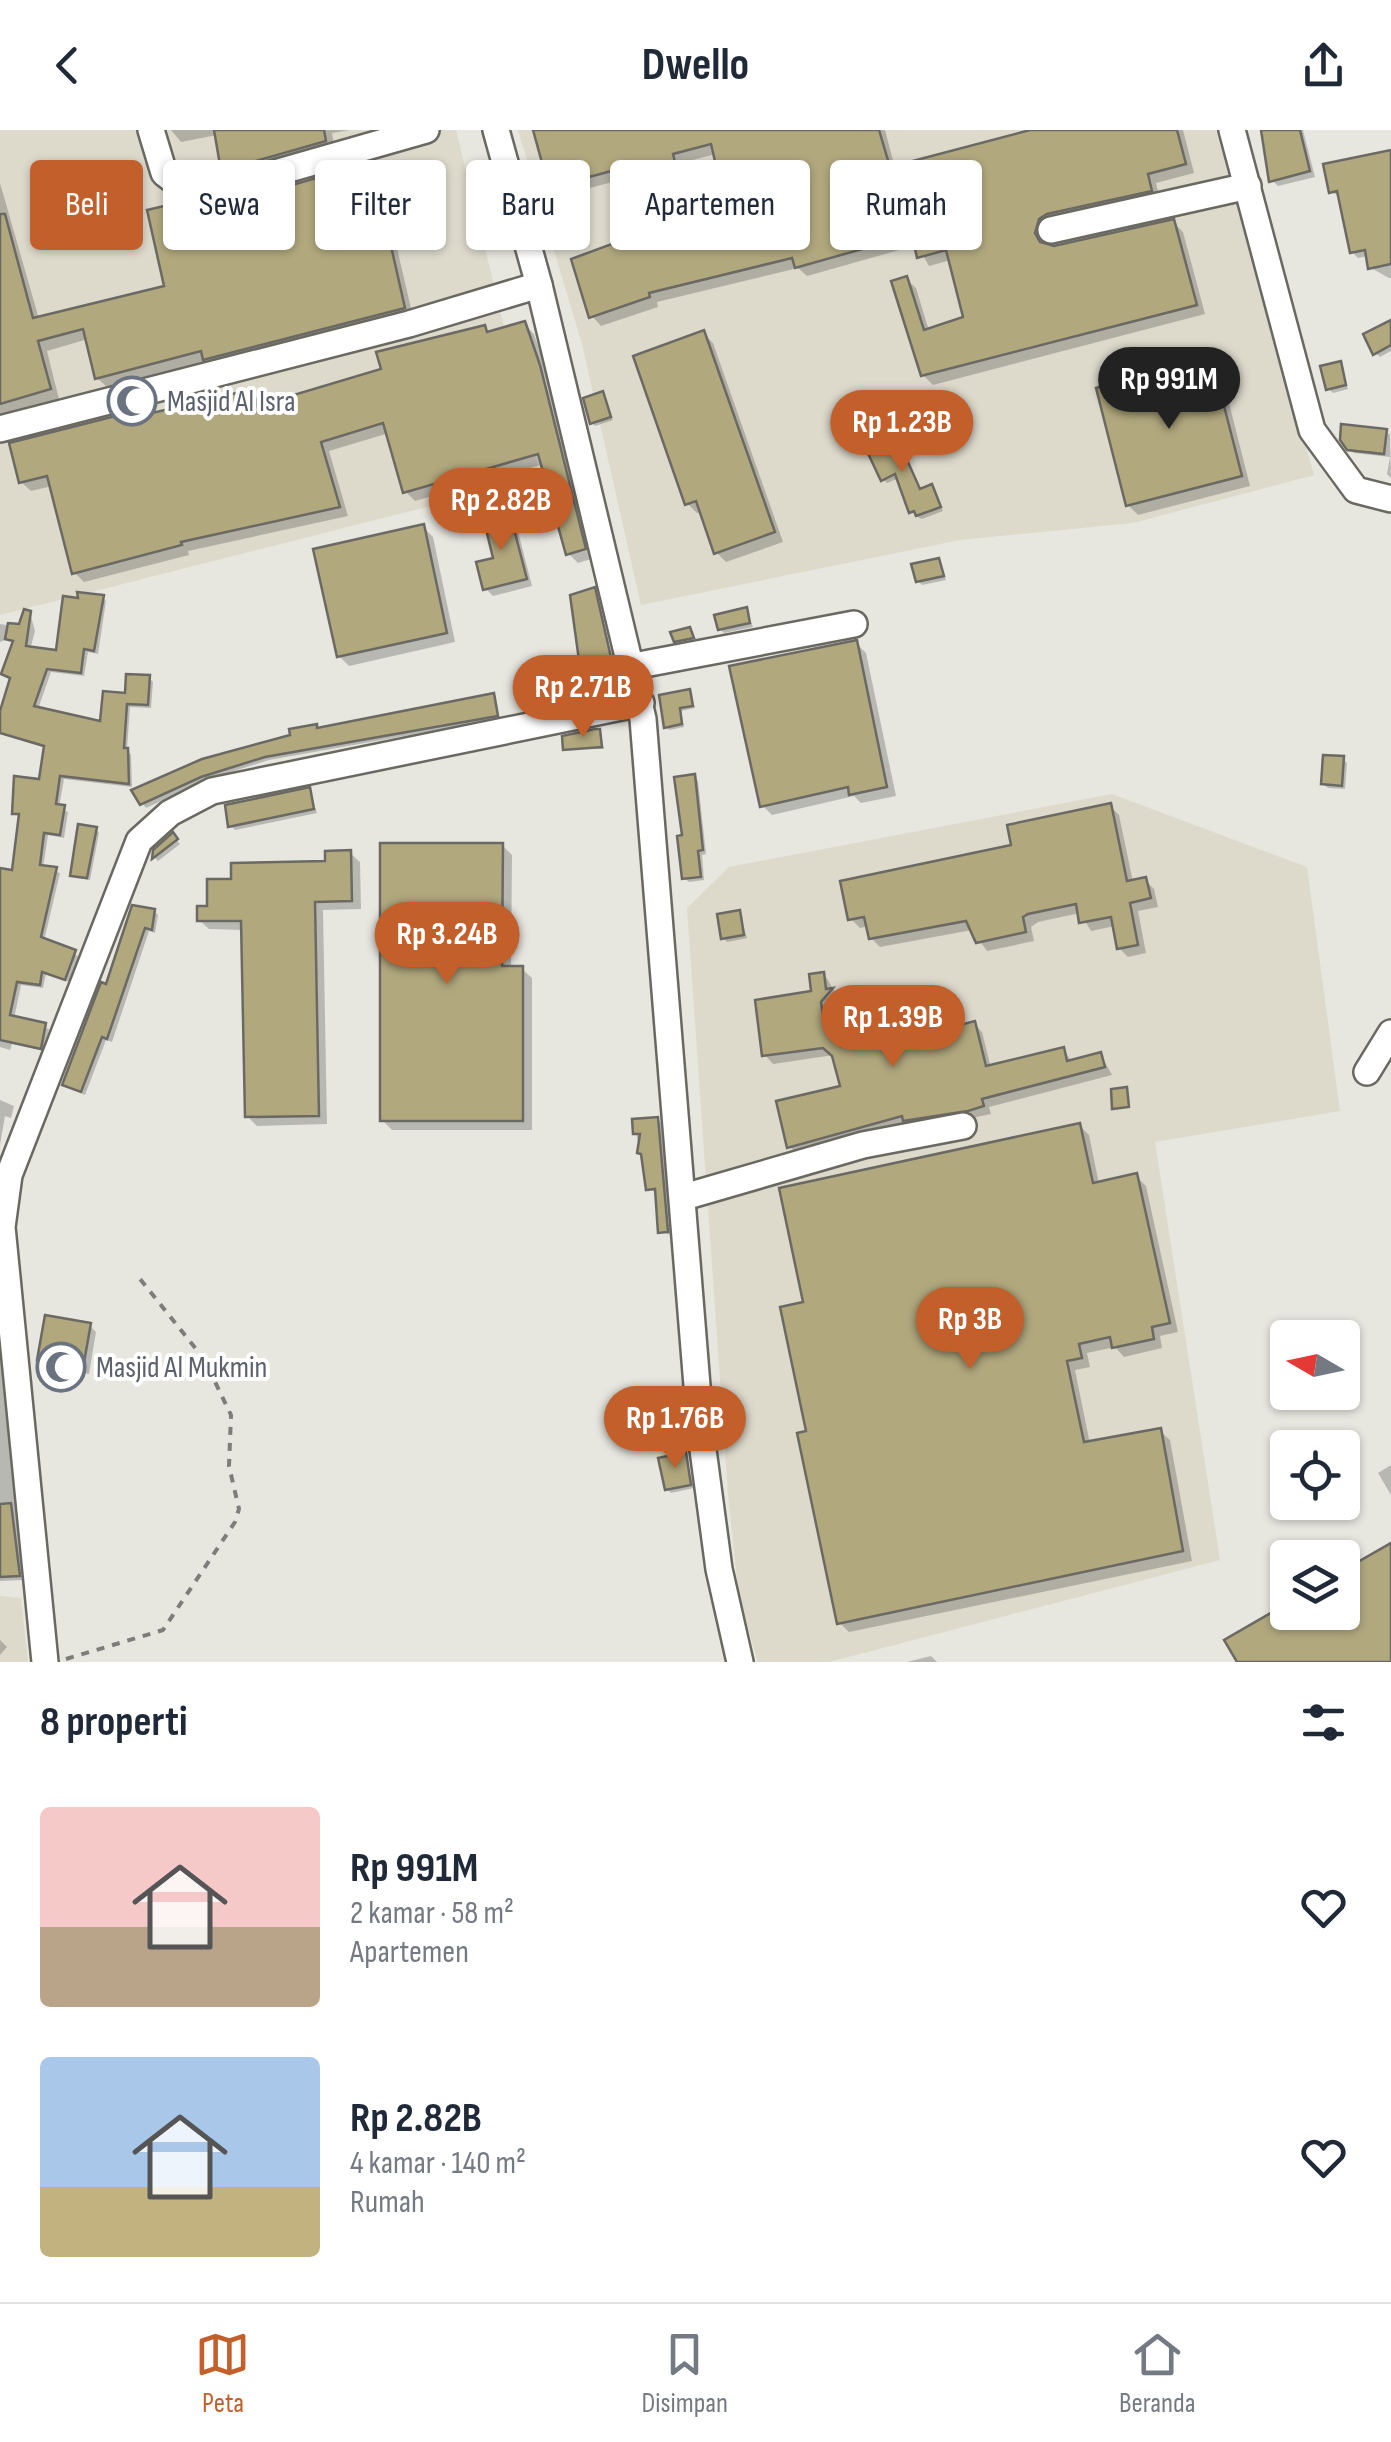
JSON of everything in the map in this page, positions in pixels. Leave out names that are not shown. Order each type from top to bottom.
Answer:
[{"type":"street","points":[[152,130],[164,172],[194,196],[419,131]]},
{"type":"street","points":[[496,130],[539,284],[640,703],[701,1434],[719,1569],[740,1662]]},
{"type":"street","points":[[1232,130],[1312,430],[1356,490],[1391,499]]},
{"type":"street","points":[[1052,230],[1248,186]]},
{"type":"street","points":[[0,430],[410,324],[539,284]]},
{"type":"street","points":[[634,666],[854,624]]},
{"type":"street","points":[[44,1662],[2,1227],[9,1174],[139,841],[170,813],[212,790],[640,703]]},
{"type":"street","points":[[1366,1072],[1391,1033]]},
{"type":"street","points":[[684,1197],[863,1145],[963,1126]]},
{"type":"path","points":[[54,1662],[162,1630],[236,1522],[239,1510],[229,1466],[231,1414],[204,1359],[140,1279]]},
{"type":"shaded area","points":[[0,130],[456,130],[466,171],[466,250],[485,250],[541,478],[0,615]]},
{"type":"shaded area","points":[[518,130],[1216,130],[1314,475],[1133,523],[960,540],[641,605],[582,344],[554,250],[590,250],[590,160],[527,160]]},
{"type":"shaded area","points":[[1112,794],[1307,867],[1340,1111],[1155,1142],[1220,1560],[829,1662],[758,1662],[739,1597],[728,1494],[687,908],[729,867]]},
{"type":"shaded area","points":[[0,1596],[21,1598],[28,1662],[0,1662]]},
{"type":"building","points":[[214,130],[324,130],[326,141],[260,160],[219,160]]},
{"type":"building","points":[[533,130],[879,130],[888,160],[830,160],[830,250],[859,250],[795,268],[792,258],[649,293],[650,297],[589,318],[571,259],[610,245],[610,250],[810,250],[810,160],[715,160],[711,144],[673,154],[674,160],[610,160],[610,171],[590,177],[590,160],[541,160]]},
{"type":"building","points":[[1030,130],[1177,130],[1186,164],[1148,174],[1152,191],[1047,214],[1039,219],[1035,233],[1040,242],[1054,246],[1174,219],[1197,305],[921,376],[891,281],[907,276],[924,330],[963,317],[946,250],[982,250],[982,160],[916,160]]},
{"type":"building","points":[[1261,130],[1300,130],[1310,171],[1269,182]]},
{"type":"building","points":[[1391,150],[1391,264],[1368,269],[1365,250],[1350,253],[1337,191],[1329,193],[1323,164]]},
{"type":"building","points":[[315,178],[315,250],[392,250],[405,308],[203,360],[201,351],[95,379],[83,329],[38,341],[51,389],[0,404],[0,214],[5,214],[33,318],[164,286],[147,210],[163,206],[163,250],[295,250],[295,184]]},
{"type":"building","points":[[915,250],[946,250],[917,258]]},
{"type":"building","points":[[1391,320],[1391,345],[1373,355],[1363,334]]},
{"type":"building","points":[[525,321],[540,365],[586,549],[566,555],[538,454],[403,493],[383,423],[321,442],[340,507],[181,542],[182,545],[72,574],[47,476],[19,483],[9,443],[147,408],[148,414],[253,389],[257,406],[381,369],[376,352],[485,325],[487,332]]},
{"type":"building","points":[[704,330],[775,532],[714,554],[696,501],[685,505],[633,356]]},
{"type":"building","points":[[1212,359],[1242,476],[1126,506],[1096,388]]},
{"type":"building","points":[[1341,361],[1346,385],[1326,390],[1320,366]]},
{"type":"building","points":[[603,391],[611,417],[590,424],[583,398]]},
{"type":"building","points":[[1341,424],[1387,429],[1384,454],[1347,450],[1340,440]]},
{"type":"building","points":[[895,433],[920,489],[932,484],[941,507],[916,516],[914,511],[909,513],[895,474],[881,481],[865,447]]},
{"type":"building","points":[[509,510],[527,579],[483,590],[476,562],[493,558],[483,517]]},
{"type":"building","points":[[424,524],[447,633],[337,657],[313,549]]},
{"type":"building","points":[[939,558],[944,576],[916,582],[911,564]]},
{"type":"building","points":[[595,587],[615,675],[582,682],[570,595]]},
{"type":"building","points":[[77,592],[104,595],[94,651],[84,649],[81,673],[47,669],[34,706],[100,721],[103,691],[125,693],[126,674],[150,675],[148,705],[127,704],[124,748],[128,748],[129,784],[60,776],[56,804],[65,805],[60,835],[44,833],[40,865],[57,867],[41,937],[76,950],[65,980],[42,972],[40,985],[17,982],[10,1015],[46,1023],[41,1049],[0,1040],[0,868],[12,870],[19,814],[12,814],[14,776],[39,779],[44,746],[0,733],[0,711],[10,678],[1,674],[13,641],[5,639],[8,623],[19,624],[24,609],[31,611],[26,646],[56,650],[63,596],[78,598]]},
{"type":"building","points":[[747,607],[750,623],[718,630],[714,615]]},
{"type":"building","points":[[690,627],[694,638],[674,642],[670,632]]},
{"type":"building","points":[[857,640],[887,787],[849,795],[848,787],[760,807],[729,666]]},
{"type":"building","points":[[581,685],[582,699],[554,704],[552,689]]},
{"type":"building","points":[[690,689],[693,706],[680,708],[682,724],[664,728],[659,695]]},
{"type":"building","points":[[494,693],[498,716],[265,757],[201,777],[140,805],[131,790],[202,759],[290,735],[289,729],[317,724],[317,728]]},
{"type":"building","points":[[600,729],[602,747],[563,750],[562,736]]},
{"type":"building","points":[[1323,755],[1344,756],[1342,786],[1321,784]]},
{"type":"building","points":[[695,774],[703,850],[698,851],[701,877],[682,879],[677,836],[682,835],[674,777]]},
{"type":"building","points":[[310,787],[314,809],[228,827],[225,805]]},
{"type":"building","points":[[1111,803],[1127,881],[1146,877],[1151,898],[1130,903],[1138,945],[1117,949],[1111,917],[1079,923],[1076,904],[1028,914],[1023,917],[1026,932],[976,943],[966,921],[869,939],[864,917],[848,920],[840,881],[1011,845],[1007,825]]},
{"type":"building","points":[[78,824],[97,827],[87,878],[70,876]]},
{"type":"building","points":[[173,832],[178,839],[152,859],[153,850]]},
{"type":"building","points":[[380,843],[503,843],[502,966],[523,966],[523,1121],[380,1121]]},
{"type":"building","points":[[351,850],[352,901],[315,902],[319,1116],[245,1117],[241,921],[197,921],[197,906],[207,906],[207,879],[231,879],[231,863],[325,861],[325,851]]},
{"type":"building","points":[[132,905],[155,909],[152,930],[145,928],[107,1039],[102,1037],[81,1092],[62,1085],[101,982],[106,984]]},
{"type":"building","points":[[740,910],[744,935],[721,939],[717,914]]},
{"type":"building","points":[[824,972],[826,989],[833,988],[821,1002],[824,1025],[838,1023],[841,1046],[900,1031],[902,1040],[975,1021],[986,1066],[1064,1047],[1067,1061],[1101,1052],[1105,1067],[982,1099],[984,1106],[968,1111],[903,1121],[902,1116],[787,1148],[776,1101],[840,1086],[832,1056],[823,1048],[762,1056],[755,1000],[811,991],[809,974]]},
{"type":"building","points":[[1127,1087],[1129,1107],[1112,1109],[1111,1089]]},
{"type":"building","points":[[658,1117],[668,1232],[658,1233],[655,1189],[646,1190],[641,1154],[637,1153],[640,1134],[633,1134],[632,1119]]},
{"type":"building","points":[[1080,1123],[1093,1183],[1137,1173],[1170,1323],[1152,1327],[1154,1339],[1112,1348],[1110,1337],[1079,1344],[1082,1358],[1067,1361],[1084,1442],[1161,1428],[1183,1551],[837,1624],[797,1433],[806,1431],[780,1307],[803,1302],[779,1188]]},
{"type":"building","points":[[45,1315],[91,1323],[83,1368],[37,1360]]},
{"type":"building","points":[[686,1452],[691,1485],[665,1490],[658,1458]]},
{"type":"building","points":[[11,1503],[20,1576],[0,1577],[0,1504]]},
{"type":"building","points":[[1391,1543],[1391,1662],[1237,1662],[1224,1640],[1270,1613],[1270,1630],[1360,1630],[1360,1561]]},
{"type":"place","name":"Masjid Al Isra","points":[[132,401]]},
{"type":"place","name":"Masjid Al Mukmin","points":[[61,1367]]}]
